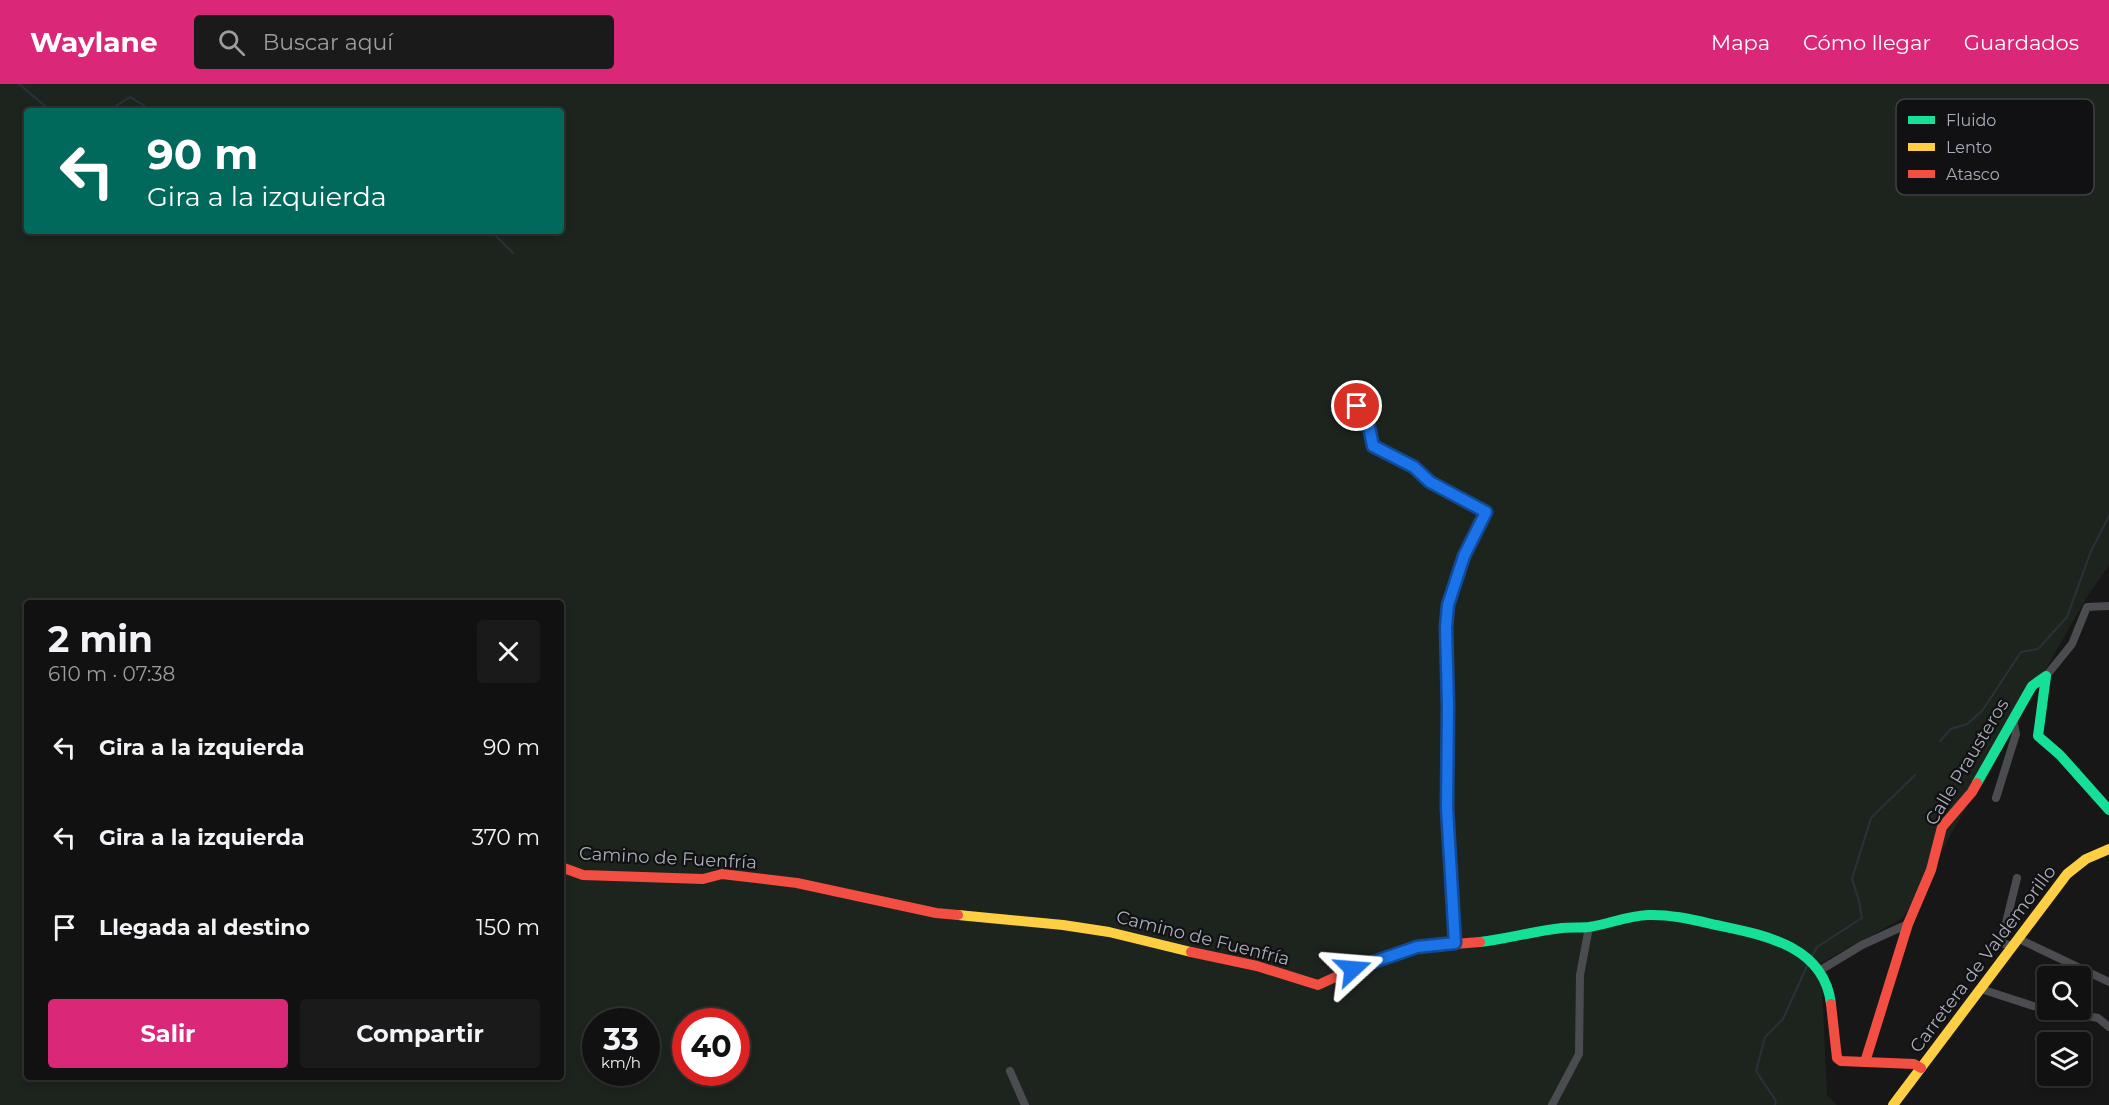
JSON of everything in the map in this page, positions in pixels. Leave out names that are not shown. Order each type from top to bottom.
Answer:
[{"type":"street","points":[[1342,394],[1366,413],[1373,446],[1414,467],[1430,482],[1486,512],[1464,556],[1448,605],[1446,627],[1447,808],[1455,943]]},
{"type":"street","points":[[2109,606],[2087,607],[2072,644],[2046,676],[2038,736],[2105,797],[2109,810]]},
{"type":"street","name":"Calle Prausteros","points":[[1865,1062],[1908,924],[1931,870],[1942,827],[1972,792],[2032,686],[2046,676]]},
{"type":"street","points":[[1996,798],[2016,734],[2013,719]]},
{"type":"street","name":"Carretera de Valdemorillo","points":[[1894,1105],[2067,874],[2077,864],[2109,849]]},
{"type":"street","name":"Camino de Fuenfría","points":[[564,868],[583,875],[703,879],[722,874],[797,883],[936,913],[1063,925],[1109,932],[1257,966],[1318,985],[1353,969],[1417,947],[1482,942],[1562,928],[1589,927],[1649,915],[1677,917],[1763,935],[1790,945],[1813,965]]},
{"type":"street","points":[[2017,878],[2001,942],[2016,942],[2109,982]]},
{"type":"street","points":[[1908,924],[1813,965],[1830,998],[1837,1058],[1841,1061],[1914,1064],[1921,1068]]},
{"type":"street","points":[[1552,1105],[1579,1054],[1580,975],[1589,927]]},
{"type":"street","points":[[1981,989],[2037,1007]]},
{"type":"street","points":[[2091,1017],[2098,1018],[2109,1027]]},
{"type":"street","points":[[1010,1071],[1025,1105]]},
{"type":"shaded area","points":[[0,84],[2109,84],[2109,565],[2087,597],[1903,918],[1821,963],[1827,1095],[1837,1105],[0,1105]]},
{"type":"waterway","points":[[19,84],[47,108]]},
{"type":"waterway","points":[[113,108],[130,97],[148,108]]},
{"type":"waterway","points":[[494,234],[513,253]]},
{"type":"waterway","points":[[1940,741],[1951,729],[1967,724],[1982,711],[2021,652],[2038,649],[2067,617],[2091,551],[2109,516]]},
{"type":"waterway","points":[[1811,958],[1817,947],[1862,918],[1852,879],[1871,818],[1915,775]]},
{"type":"waterway","points":[[1775,1105],[1776,1101],[1756,1071],[1765,1037],[1783,1019],[1807,966]]},
{"type":"traffic: fast","points":[[1342,394],[1366,413],[1373,446],[1414,467],[1430,482],[1486,512],[1463,561],[1452,592],[1446,627],[1446,646]]},
{"type":"traffic: fast","points":[[1977,783],[2032,686],[2046,676],[2038,736],[2060,755],[2109,810]]},
{"type":"traffic: fast","points":[[1480,942],[1552,929],[1589,927],[1640,916],[1682,918],[1753,933],[1788,946],[1817,968],[1826,984],[1831,1004]]},
{"type":"traffic: slow","points":[[1446,646],[1447,808],[1455,943]]},
{"type":"traffic: slow","points":[[1893,1105],[2067,874],[2086,859],[2109,849]]},
{"type":"traffic: slow","points":[[958,915],[1063,925],[1109,932],[1191,952]]},
{"type":"traffic: jam","points":[[1865,1062],[1908,924],[1931,870],[1942,827],[1977,783]]},
{"type":"traffic: jam","points":[[564,868],[583,875],[703,879],[722,874],[797,883],[936,913],[958,915]]},
{"type":"traffic: jam","points":[[1191,952],[1257,966],[1318,985],[1353,969],[1417,947],[1480,942]]},
{"type":"traffic: jam","points":[[1831,1004],[1837,1058],[1841,1061],[1914,1064],[1921,1068]]},
{"type":"route","points":[[1353,969],[1417,947],[1455,943],[1447,808],[1446,627],[1448,605],[1464,556],[1486,512],[1430,482],[1414,467],[1373,446],[1366,413],[1357,406]]}]
